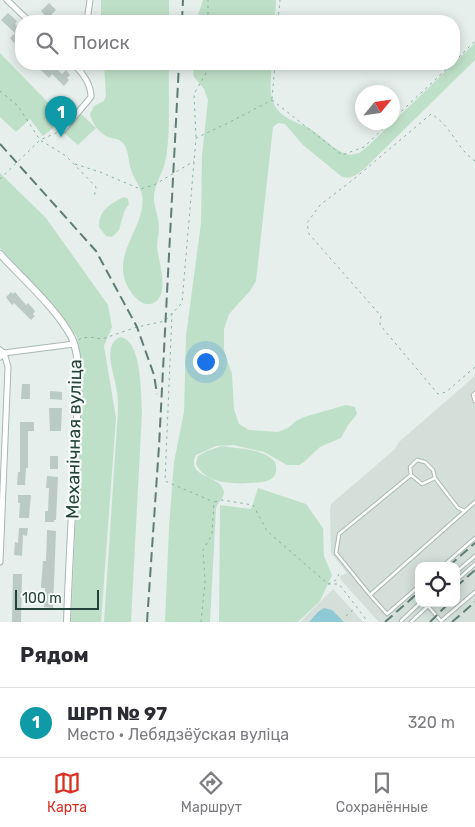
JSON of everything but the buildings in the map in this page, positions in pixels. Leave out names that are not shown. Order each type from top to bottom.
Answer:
[{"type":"street","points":[[7,0],[23,15]]},
{"type":"street","points":[[88,15],[90,0]]},
{"type":"street","points":[[63,130],[92,97],[91,88],[80,70]]},
{"type":"street","name":"Механічная вуліца","points":[[0,254],[62,323],[74,344],[76,352],[78,371],[67,622]]},
{"type":"street","points":[[0,562],[8,367],[1,353],[74,344]]},
{"type":"lane","points":[[475,393],[473,395],[475,401]]},
{"type":"lane","points":[[435,478],[422,484],[412,475],[410,467],[417,460],[425,462],[433,470],[435,478],[458,508],[465,510]]},
{"type":"lane","points":[[412,475],[339,534],[336,553],[387,614],[415,590]]},
{"type":"lane","points":[[370,595],[475,502]]},
{"type":"lane","points":[[447,562],[475,538]]},
{"type":"lane","points":[[460,569],[475,556]]},
{"type":"lane","points":[[460,577],[475,564]]},
{"type":"lane","points":[[429,607],[442,622],[475,592]]},
{"type":"lane","points":[[400,621],[416,607]]},
{"type":"lane","points":[[411,622],[427,607]]},
{"type":"path","points":[[208,0],[208,15]]},
{"type":"path","points":[[279,15],[280,0]]},
{"type":"path","points":[[460,56],[475,41]]},
{"type":"path","points":[[74,344],[81,338],[102,339],[165,321],[182,302],[196,138],[194,94],[206,70]]},
{"type":"path","points":[[272,100],[274,70]]},
{"type":"path","points":[[400,113],[446,70]]},
{"type":"path","points":[[0,91],[18,106],[40,140],[66,156],[96,187],[94,198]]},
{"type":"path","points":[[196,138],[272,100]]},
{"type":"path","points":[[272,100],[342,155],[364,148],[382,130]]},
{"type":"path","points":[[475,161],[467,155],[441,120],[431,114],[320,205],[308,223],[309,234],[381,316],[380,325],[438,394],[446,392],[475,367]]},
{"type":"path","points":[[0,179],[40,140],[63,130]]},
{"type":"path","points":[[74,164],[100,172],[140,189],[154,185],[194,161]]},
{"type":"path","points":[[172,313],[165,481],[214,502],[222,500],[253,505],[267,531],[328,584],[339,584],[368,622]]},
{"type":"path","points":[[201,622],[205,582],[203,550],[212,535],[214,502]]},
{"type":"path","points":[[328,584],[336,580],[339,574]]},
{"type":"path","points":[[346,616],[355,607]]},
{"type":"shaded area","points":[[475,376],[475,622],[379,622],[341,580],[340,576],[347,573],[331,553],[331,504],[395,449],[399,442]]},
{"type":"shaded area","points":[[333,589],[363,622],[300,622]]},
{"type":"green space","points":[[101,0],[169,0],[169,15],[101,15]]},
{"type":"green space","points":[[203,0],[276,0],[275,15],[198,15]]},
{"type":"green space","points":[[475,43],[475,60],[365,168],[348,178],[341,176],[303,145],[285,124],[278,123],[273,127],[256,281],[250,291],[229,314],[224,329],[224,350],[232,374],[234,409],[239,424],[249,430],[278,432],[288,428],[304,417],[346,405],[355,407],[357,414],[341,438],[320,447],[299,465],[287,465],[264,452],[233,445],[216,446],[196,455],[195,468],[199,473],[222,486],[224,492],[216,509],[210,622],[165,622],[174,462],[184,412],[186,336],[201,223],[202,155],[208,100],[204,89],[194,77],[193,70],[272,70],[272,98],[274,105],[279,111],[286,117],[310,129],[340,151],[350,155],[359,153],[385,130],[400,130],[400,115],[447,70],[460,70],[460,57]]},
{"type":"green space","points":[[0,53],[65,120],[75,108],[96,128],[78,145],[56,126],[43,136],[30,119],[16,132],[0,117]]},
{"type":"green space","points":[[104,70],[169,70],[168,147],[154,198],[159,224],[157,246],[162,286],[158,299],[151,304],[144,304],[136,298],[126,284],[123,271],[124,258],[142,208],[142,195],[131,170],[124,145],[119,140],[102,133],[91,117],[90,114],[94,106],[104,101],[106,96]]},
{"type":"green space","points":[[0,173],[46,218],[108,305],[112,327],[104,346],[116,418],[101,622],[71,622],[82,373],[77,337],[58,311],[0,248]]},
{"type":"green space","points":[[124,197],[128,199],[129,204],[124,212],[119,230],[112,237],[106,236],[99,227],[101,216],[106,208]]},
{"type":"green space","points":[[120,337],[127,340],[133,347],[136,357],[139,369],[142,412],[131,622],[104,622],[118,411],[110,353],[111,347]]},
{"type":"green space","points":[[222,446],[250,450],[270,457],[275,462],[276,469],[273,478],[253,483],[226,482],[212,479],[200,470],[196,464],[198,456]]},
{"type":"green space","points":[[258,488],[306,504],[323,528],[324,556],[332,575],[320,601],[298,622],[219,622],[220,505],[251,509]]},
{"type":"water","points":[[324,608],[332,610],[344,622],[309,622]]},
{"type":"railway","points":[[182,15],[183,0]]},
{"type":"railway","points":[[147,622],[159,446],[179,70]]},
{"type":"railway","points":[[0,144],[96,251],[137,327],[154,375],[157,394]]},
{"type":"railway","points":[[454,562],[475,543]]},
{"type":"railway","points":[[460,583],[475,570]]},
{"type":"railway","points":[[385,622],[415,596]]},
{"type":"railway","points":[[452,622],[475,602]]},
{"type":"railway","points":[[430,622],[445,607]]},
{"type":"place","name":"ШРП № 97","points":[[61,137]]}]
